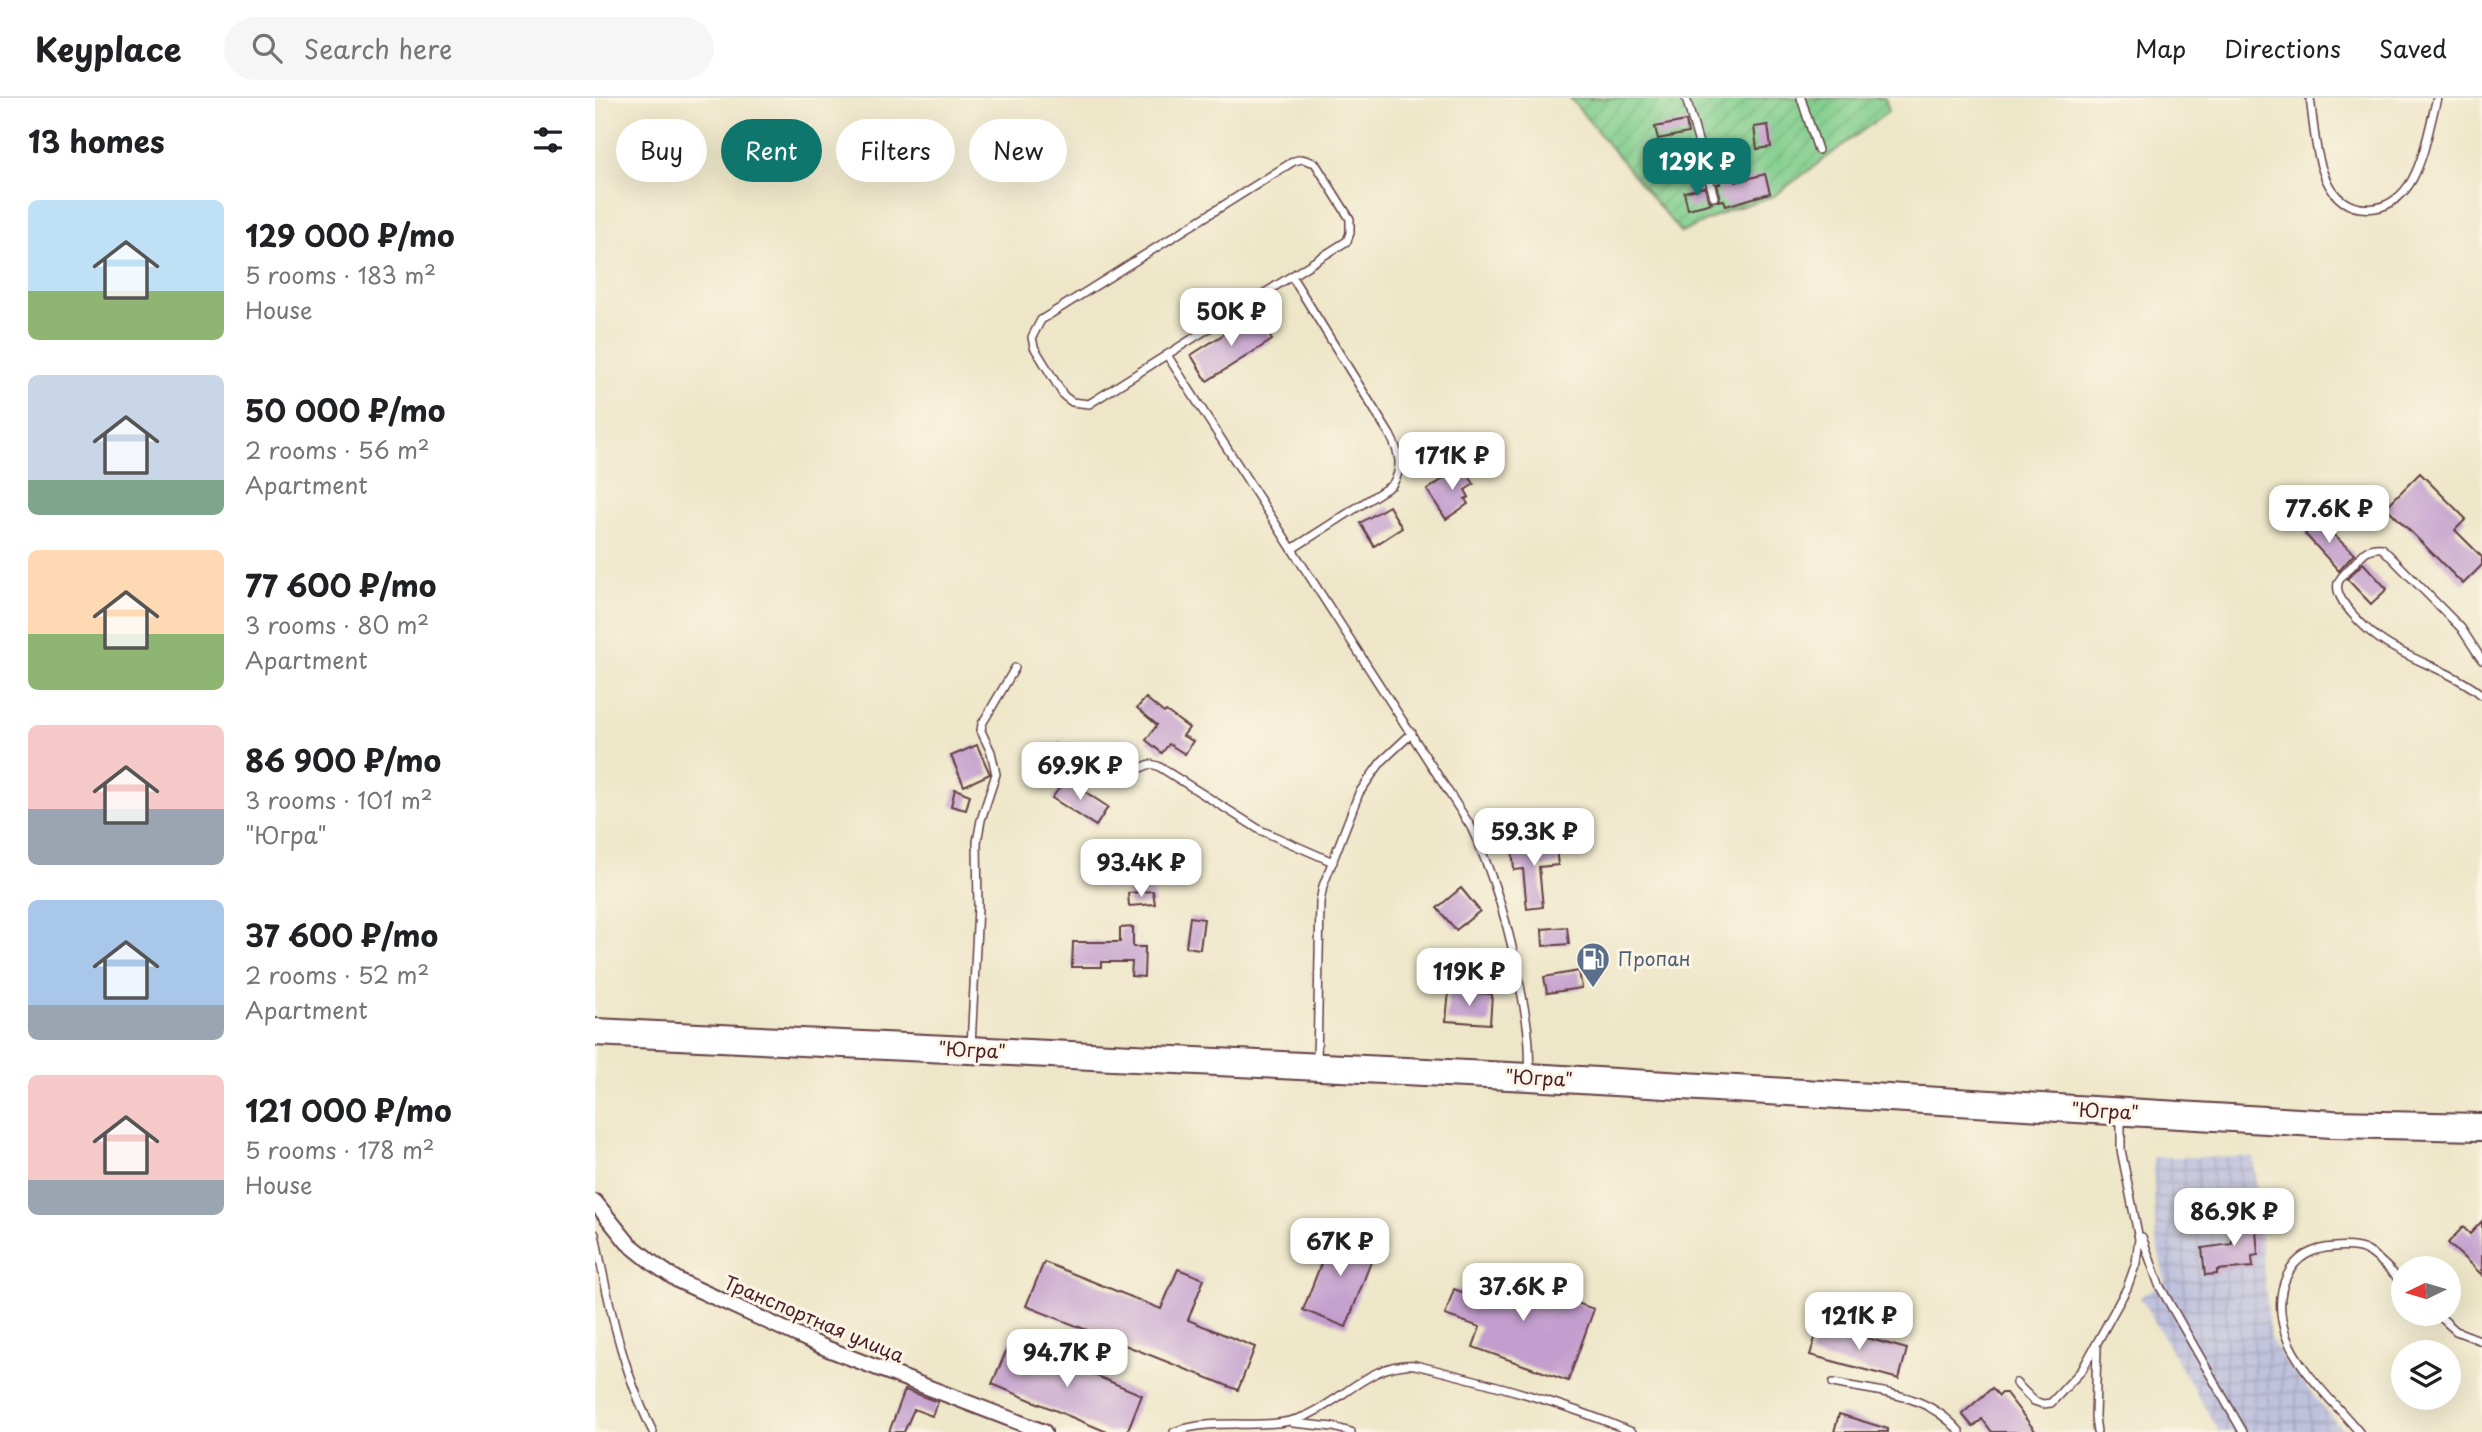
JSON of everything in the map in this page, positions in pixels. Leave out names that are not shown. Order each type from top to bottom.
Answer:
[{"type":"highway","name":"\"Югра\"","points":[[595,1032],[1529,1077],[2333,1124],[2482,1127]]},
{"type":"street","name":"Транспортная улица","points":[[595,1202],[628,1243],[679,1281],[828,1349],[1044,1432]]},
{"type":"lane","points":[[1686,98],[1714,197]]},
{"type":"lane","points":[[1801,98],[1818,150]]},
{"type":"lane","points":[[2310,98],[2325,180],[2333,195],[2366,209],[2383,207],[2399,197],[2412,180],[2437,98]]},
{"type":"lane","points":[[1302,159],[1315,163],[1350,219],[1351,227],[1346,241],[1292,277],[1089,404],[1080,405],[1064,396],[1034,347],[1032,337],[1041,320],[1294,161],[1302,159]]},
{"type":"lane","points":[[1292,277],[1390,435],[1399,457],[1398,477],[1392,485],[1292,549]]},
{"type":"lane","points":[[1167,355],[1471,827],[1492,874],[1513,947],[1530,1035],[1529,1077]]},
{"type":"lane","points":[[2482,660],[2461,628],[2382,548],[2374,547],[2365,552],[2339,581],[2338,592],[2341,600],[2373,635],[2468,684],[2482,695]]},
{"type":"lane","points":[[970,1050],[978,929],[977,842],[996,774],[991,752],[981,731],[982,724],[1015,668]]},
{"type":"lane","points":[[1317,1067],[1320,902],[1359,793],[1368,777],[1412,733]]},
{"type":"lane","points":[[1134,771],[1150,764],[1158,766],[1260,830],[1333,862]]},
{"type":"lane","points":[[2016,1383],[2034,1401],[2051,1403],[2081,1370],[2127,1287],[2139,1249],[2137,1225],[2121,1150],[2121,1112]]},
{"type":"lane","points":[[2137,1225],[2159,1285],[2243,1432]]},
{"type":"lane","points":[[595,1234],[610,1309],[626,1363],[653,1432]]},
{"type":"lane","points":[[2359,1432],[2301,1364],[2286,1335],[2280,1307],[2284,1281],[2296,1260],[2320,1247],[2340,1246],[2366,1250],[2391,1272]]},
{"type":"lane","points":[[2450,1326],[2456,1331],[2482,1341]]},
{"type":"lane","points":[[2097,1344],[2097,1432]]},
{"type":"lane","points":[[1285,1422],[1310,1414],[1377,1372],[1400,1364],[1415,1365],[1503,1387],[1559,1404],[1632,1432]]},
{"type":"lane","points":[[1833,1383],[1915,1399],[1928,1404],[1961,1432]]},
{"type":"lane","points":[[1174,1432],[1199,1424],[1285,1422],[1323,1425],[1351,1432]]},
{"type":"shaded area","points":[[2153,1157],[2253,1157],[2270,1337],[2282,1358],[2344,1432],[2219,1432],[2140,1297],[2165,1281],[2156,1240]]},
{"type":"green space","points":[[1570,98],[1885,98],[1889,111],[1774,196],[1729,210],[1681,233]]},
{"type":"building","points":[[1686,121],[1688,133],[1658,139],[1655,127]]},
{"type":"building","points":[[1768,125],[1771,147],[1757,149],[1754,127]]},
{"type":"building","points":[[1732,168],[1736,182],[1765,174],[1770,193],[1726,206],[1724,200],[1718,201],[1720,196],[1717,184],[1720,184],[1717,172]]},
{"type":"building","points":[[1705,187],[1712,203],[1688,209],[1684,192]]},
{"type":"building","points":[[1256,314],[1272,340],[1207,381],[1191,355]]},
{"type":"building","points":[[1462,466],[1474,484],[1465,490],[1469,497],[1465,499],[1468,504],[1446,519],[1427,490]]},
{"type":"building","points":[[2420,473],[2466,519],[2455,530],[2482,557],[2482,565],[2463,584],[2386,507]]},
{"type":"building","points":[[1389,506],[1402,528],[1374,546],[1360,523]]},
{"type":"building","points":[[2318,520],[2354,554],[2339,571],[2305,534]]},
{"type":"building","points":[[2363,563],[2387,589],[2371,604],[2347,579]]},
{"type":"building","points":[[1146,698],[1189,728],[1183,736],[1193,741],[1185,754],[1169,744],[1162,753],[1146,740],[1157,725],[1137,708]]},
{"type":"building","points":[[1054,744],[1067,751],[1060,766],[1046,759]]},
{"type":"building","points":[[977,745],[990,774],[964,786],[951,756]]},
{"type":"building","points":[[1066,779],[1108,807],[1096,826],[1052,798]]},
{"type":"building","points":[[955,789],[970,795],[966,810],[951,806]]},
{"type":"building","points":[[1555,841],[1558,865],[1539,867],[1543,907],[1527,909],[1523,869],[1514,870],[1512,847]]},
{"type":"building","points":[[1461,888],[1480,911],[1456,930],[1437,908]]},
{"type":"building","points":[[1153,891],[1155,904],[1129,906],[1128,893]]},
{"type":"building","points":[[1190,917],[1204,919],[1200,949],[1186,947]]},
{"type":"building","points":[[1133,927],[1133,947],[1145,947],[1144,977],[1131,976],[1132,962],[1101,962],[1101,967],[1072,967],[1073,942],[1120,942],[1120,928]]},
{"type":"building","points":[[1567,927],[1569,944],[1543,946],[1542,929]]},
{"type":"building","points":[[1579,971],[1582,988],[1547,993],[1544,977]]},
{"type":"building","points":[[1449,991],[1492,994],[1490,1024],[1446,1021]]},
{"type":"building","points":[[2248,1214],[2248,1218],[2255,1217],[2258,1255],[2252,1256],[2253,1267],[2217,1270],[2217,1274],[2205,1275],[2202,1248],[2232,1244],[2230,1220],[2236,1219],[2236,1215]]},
{"type":"building","points":[[2482,1221],[2482,1275],[2448,1243],[2463,1227],[2470,1234]]},
{"type":"building","points":[[1334,1230],[1377,1246],[1346,1327],[1303,1310]]},
{"type":"building","points":[[1044,1262],[1161,1309],[1178,1269],[1204,1279],[1188,1320],[1255,1347],[1238,1390],[1026,1306]]},
{"type":"building","points":[[1477,1267],[1594,1309],[1568,1381],[1473,1347],[1480,1327],[1445,1315],[1454,1289],[1467,1294]]},
{"type":"building","points":[[1819,1325],[1907,1349],[1899,1379],[1810,1355]]},
{"type":"building","points":[[1011,1340],[1142,1395],[1127,1432],[1107,1432],[992,1384]]},
{"type":"building","points":[[1992,1388],[1999,1396],[2006,1393],[2036,1432],[1992,1432],[1982,1419],[1973,1427],[1962,1414]]},
{"type":"building","points":[[905,1390],[938,1402],[932,1416],[914,1409],[904,1432],[889,1432]]},
{"type":"building","points":[[1839,1414],[1888,1429],[1888,1432],[1834,1432]]},
{"type":"place","name":"Пропан","points":[[1593,989]]}]
